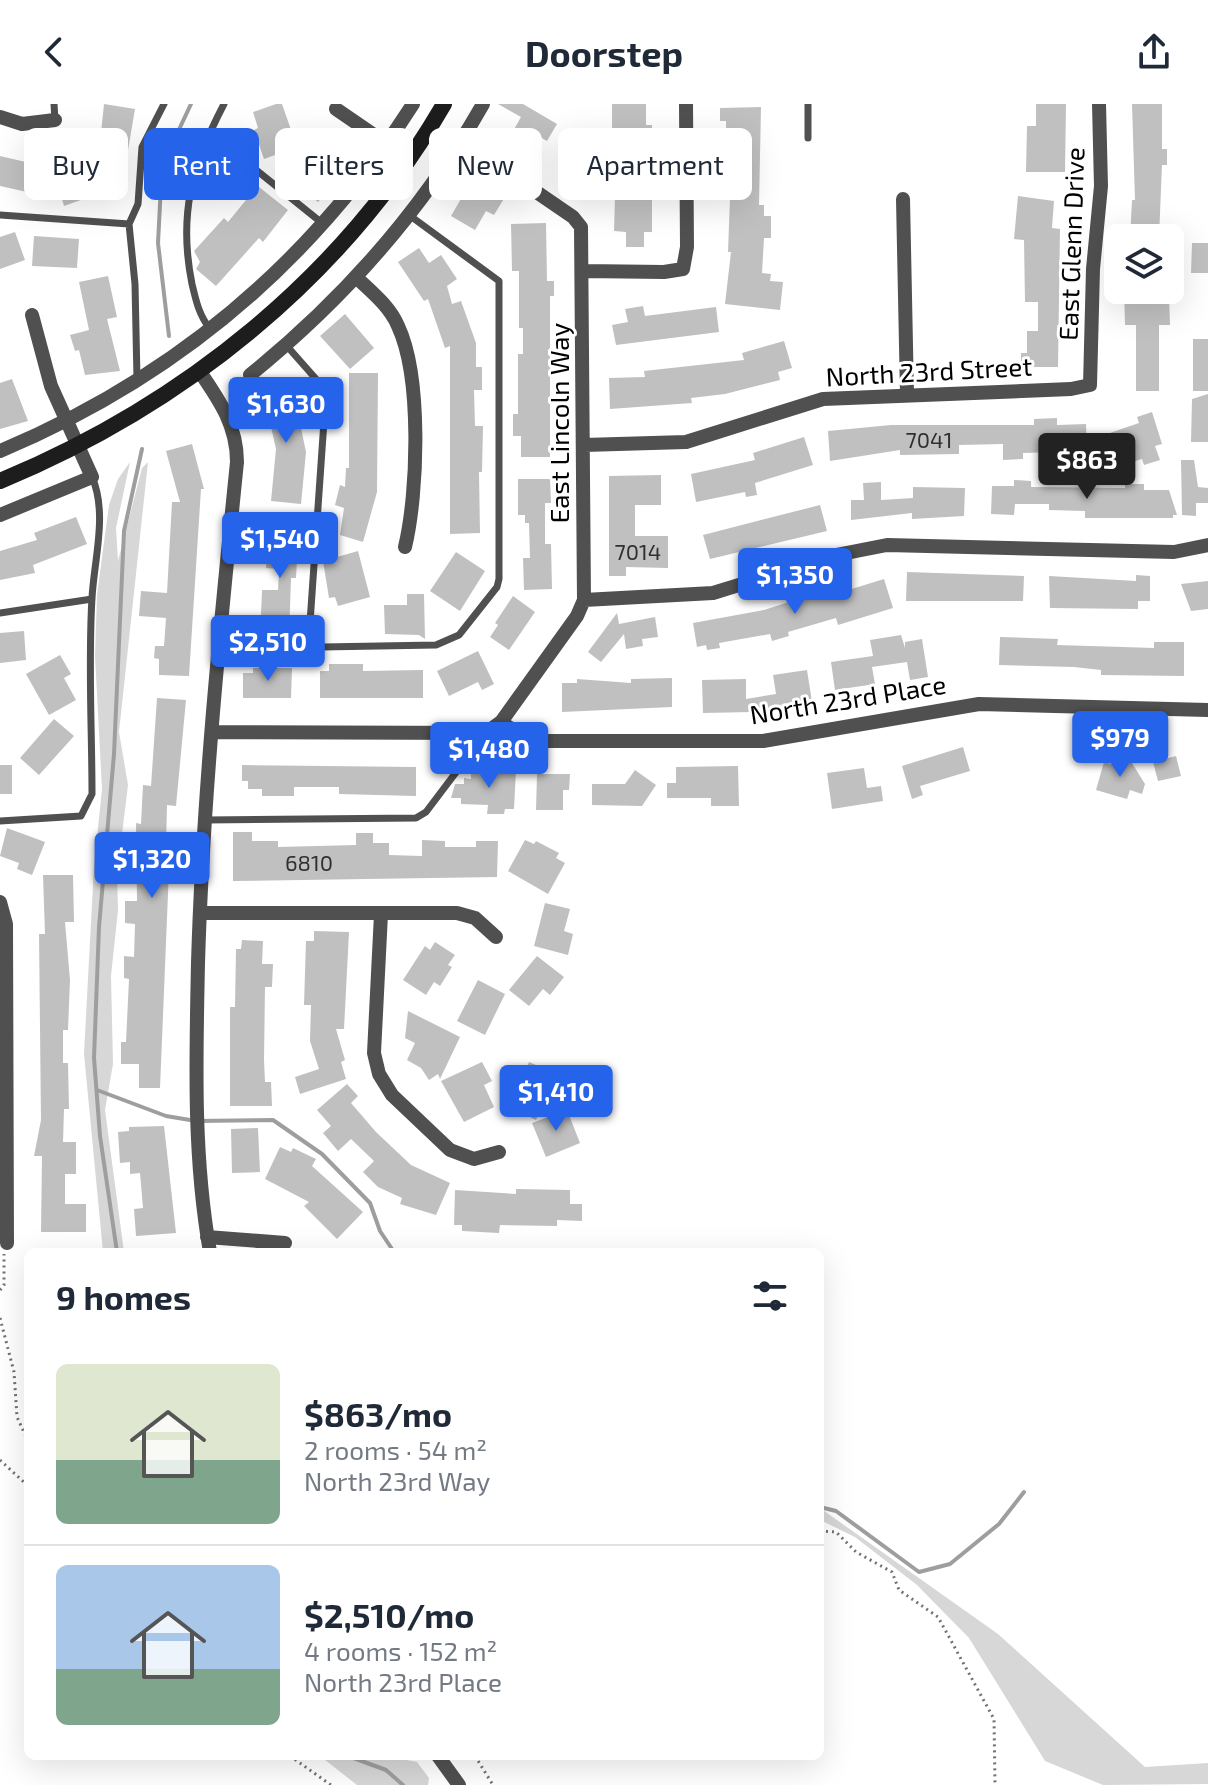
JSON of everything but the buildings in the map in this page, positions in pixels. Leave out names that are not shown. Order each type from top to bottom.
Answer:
[{"type":"main road","points":[[413,153],[444,104]]},
{"type":"main road","points":[[0,481],[80,446],[200,372],[291,296],[331,255],[376,200]]},
{"type":"street","points":[[398,128],[413,104]]},
{"type":"street","points":[[469,128],[483,104]]},
{"type":"street","points":[[584,271],[664,272],[683,269],[687,247],[686,104]]},
{"type":"street","name":"East Glenn Drive","points":[[1090,385],[1093,269],[1101,186],[1099,104]]},
{"type":"street","points":[[336,109],[363,128]]},
{"type":"street","points":[[0,117],[22,124],[55,120]]},
{"type":"street","points":[[250,375],[358,279],[429,187]]},
{"type":"street","name":"East Lincoln Way","points":[[542,196],[573,217],[581,227],[584,271],[584,600]]},
{"type":"street","points":[[903,199],[907,394]]},
{"type":"street","points":[[0,451],[66,421],[137,379],[210,329],[280,271],[343,200]]},
{"type":"street","points":[[358,279],[397,323],[411,371],[412,518],[405,547]]},
{"type":"street","points":[[0,515],[92,477],[66,421],[39,350],[32,315]]},
{"type":"street","points":[[200,372],[229,417],[237,445],[203,821],[195,1087],[209,1248]]},
{"type":"street","name":"North 23rd Street","points":[[584,445],[686,442],[823,399],[1071,389],[1090,385]]},
{"type":"street","points":[[212,732],[486,733],[501,722],[577,616],[584,600],[713,593],[836,555],[887,545],[1174,552],[1208,545]]},
{"type":"street","name":"North 23rd Place","points":[[501,722],[529,741],[763,741],[979,704],[1208,710]]},
{"type":"street","points":[[1,903],[6,924],[7,1243]]},
{"type":"street","points":[[200,913],[457,913],[475,918],[496,937]]},
{"type":"street","points":[[381,914],[374,1053],[379,1074],[392,1095],[450,1150],[474,1159],[499,1152]]},
{"type":"street","points":[[207,1237],[285,1243]]},
{"type":"street","points":[[441,1760],[459,1785]]},
{"type":"lane","points":[[54,104],[55,120]]},
{"type":"lane","points":[[137,379],[135,284],[129,224],[138,204],[142,147],[164,104]]},
{"type":"lane","points":[[212,128],[224,104]]},
{"type":"lane","points":[[808,104],[808,138]]},
{"type":"lane","points":[[259,172],[324,224]]},
{"type":"lane","points":[[188,200],[188,264],[198,308],[210,329]]},
{"type":"lane","points":[[0,215],[129,224]]},
{"type":"lane","points":[[286,345],[316,379],[324,421],[309,637],[322,647],[426,647],[459,635],[499,579],[499,281],[409,215]]},
{"type":"lane","points":[[0,821],[81,816],[92,794],[92,599],[98,535],[98,491],[92,477]]},
{"type":"lane","points":[[0,613],[92,599]]},
{"type":"lane","points":[[203,821],[416,818],[426,812],[486,733]]},
{"type":"path","points":[[0,1290],[4,1285],[2,1261],[7,1243]]},
{"type":"path","points":[[0,1318],[14,1372],[17,1417],[24,1432]]},
{"type":"path","points":[[0,1460],[24,1482]]},
{"type":"path","points":[[824,1531],[836,1532],[856,1552],[892,1572],[899,1590],[938,1617],[994,1719],[995,1785]]},
{"type":"path","points":[[296,1760],[331,1785]]},
{"type":"path","points":[[477,1760],[493,1785]]},
{"type":"shaded area","points":[[130,462],[116,528],[118,561],[142,468],[148,462],[119,732],[128,785],[117,875],[118,910],[111,976],[113,1064],[105,1110],[123,1248],[103,1248],[84,1054],[94,866],[102,789],[95,656],[97,595],[109,505],[118,479]]},
{"type":"shaded area","points":[[824,1511],[998,1634],[1145,1767],[1208,1763],[1208,1784],[1103,1785],[1045,1761],[969,1638],[917,1585],[855,1537],[824,1522]]},
{"type":"shaded area","points":[[325,1760],[406,1760],[417,1762],[429,1778],[428,1785],[357,1785]]},
{"type":"waterway","points":[[169,336],[158,243],[162,166],[191,104]]},
{"type":"waterway","points":[[116,1248],[100,1136],[94,1058],[99,927],[114,754],[124,531],[142,449]]},
{"type":"waterway","points":[[97,1090],[166,1116],[196,1121],[273,1120],[322,1154],[370,1203],[380,1231],[391,1248]]},
{"type":"waterway","points":[[824,1508],[836,1511],[919,1572],[950,1564],[999,1524],[1024,1492]]},
{"type":"waterway","points":[[359,1760],[386,1770],[403,1785]]}]
